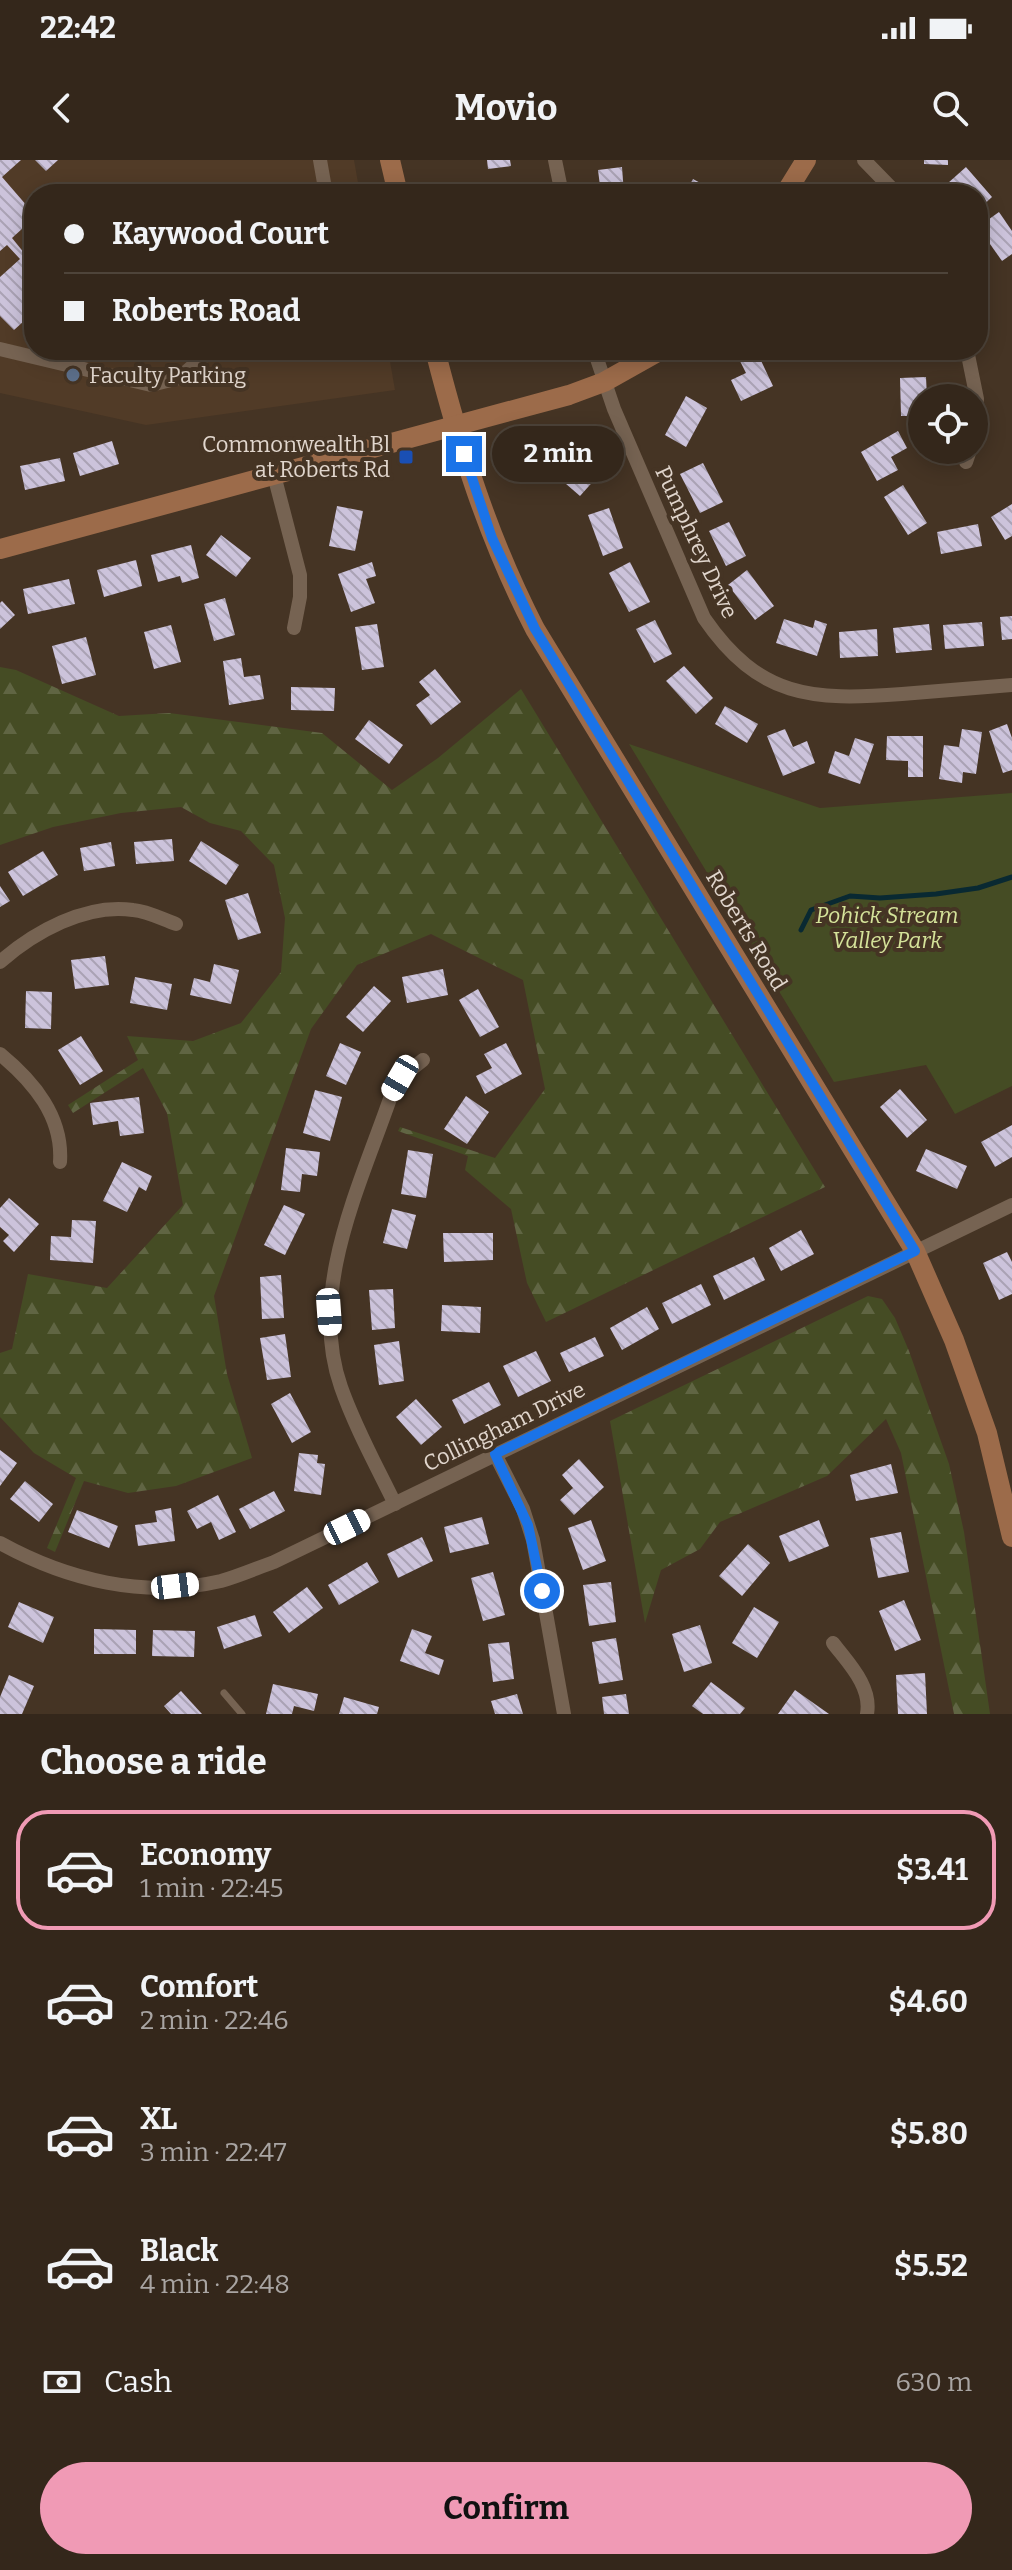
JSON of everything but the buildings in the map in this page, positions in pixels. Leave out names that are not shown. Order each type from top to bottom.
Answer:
[{"type":"main road","points":[[390,160],[396,184]]},
{"type":"main road","points":[[791,184],[806,160]]},
{"type":"main road","name":"Roberts Road","points":[[438,360],[455,427],[492,538],[535,629],[915,1251],[954,1340],[987,1433],[1012,1537]]},
{"type":"main road","points":[[0,549],[569,395],[604,382],[643,360]]},
{"type":"street","points":[[320,160],[324,184]]},
{"type":"street","points":[[555,160],[560,184]]},
{"type":"street","points":[[864,160],[887,184]]},
{"type":"street","points":[[0,349],[24,355]]},
{"type":"street","points":[[46,360],[151,385],[179,378],[200,360]]},
{"type":"street","name":"Pumphrey Drive","points":[[597,360],[704,618],[720,641],[756,674],[779,686],[830,698],[1012,685]]},
{"type":"street","points":[[969,360],[974,384]]},
{"type":"street","points":[[274,475],[300,575],[300,597],[294,628]]},
{"type":"street","points":[[0,962],[28,940],[55,925],[91,913],[136,910],[176,924]]},
{"type":"street","points":[[0,1054],[17,1068],[52,1115],[62,1143],[60,1162]]},
{"type":"street","points":[[395,1504],[341,1388],[329,1312],[335,1259],[392,1093],[400,1078],[423,1060]]},
{"type":"street","name":"Collingham Drive","points":[[0,1543],[34,1562],[88,1581],[153,1589],[220,1581],[274,1562],[1012,1205]]},
{"type":"street","points":[[495,1454],[523,1509],[533,1540],[564,1714]]},
{"type":"street","points":[[833,1643],[862,1682],[867,1714]]},
{"type":"lane","points":[[224,1693],[242,1714]]},
{"type":"shaded area","points":[[0,160],[354,160],[358,184],[24,184],[24,360],[390,360],[395,390],[146,425],[0,393]]},
{"type":"green space","points":[[0,667],[16,670],[119,716],[169,713],[322,733],[392,790],[438,758],[521,689],[825,1187],[546,1322],[527,1283],[511,1209],[465,1170],[468,1156],[398,1131],[400,1127],[495,1158],[545,1089],[523,980],[431,934],[357,965],[311,1029],[214,1296],[227,1374],[252,1458],[176,1486],[128,1493],[84,1481],[55,1552],[47,1548],[76,1478],[34,1453],[0,1417],[0,1353],[12,1349],[28,1274],[107,1288],[183,1205],[167,1113],[143,1068],[73,1113],[68,1105],[138,1060],[127,1036],[193,1041],[241,1023],[281,972],[285,918],[274,865],[241,831],[210,823],[181,807],[121,813],[53,827],[0,845]]},
{"type":"green space","name":"Pohick Stream Valley Park","points":[[629,744],[820,808],[1012,793],[1012,1086],[955,1114],[926,1065],[834,1082]]},
{"type":"green space","points":[[868,1296],[882,1299],[895,1318],[949,1464],[964,1532],[990,1714],[954,1714],[901,1453],[886,1419],[827,1476],[720,1522],[700,1549],[661,1570],[645,1623],[610,1421]]},
{"type":"waterway","points":[[801,930],[811,910],[850,896],[880,898],[936,894],[978,888],[1012,877]]},
{"type":"place","name":"Faculty Parking","points":[[73,375]]},
{"type":"place","name":"Commonwealth Bl at Roberts Rd","points":[[406,457]]},
{"type":"route","points":[[464,454],[492,538],[535,629],[915,1251],[495,1454],[523,1509],[533,1540],[542,1591]]}]
